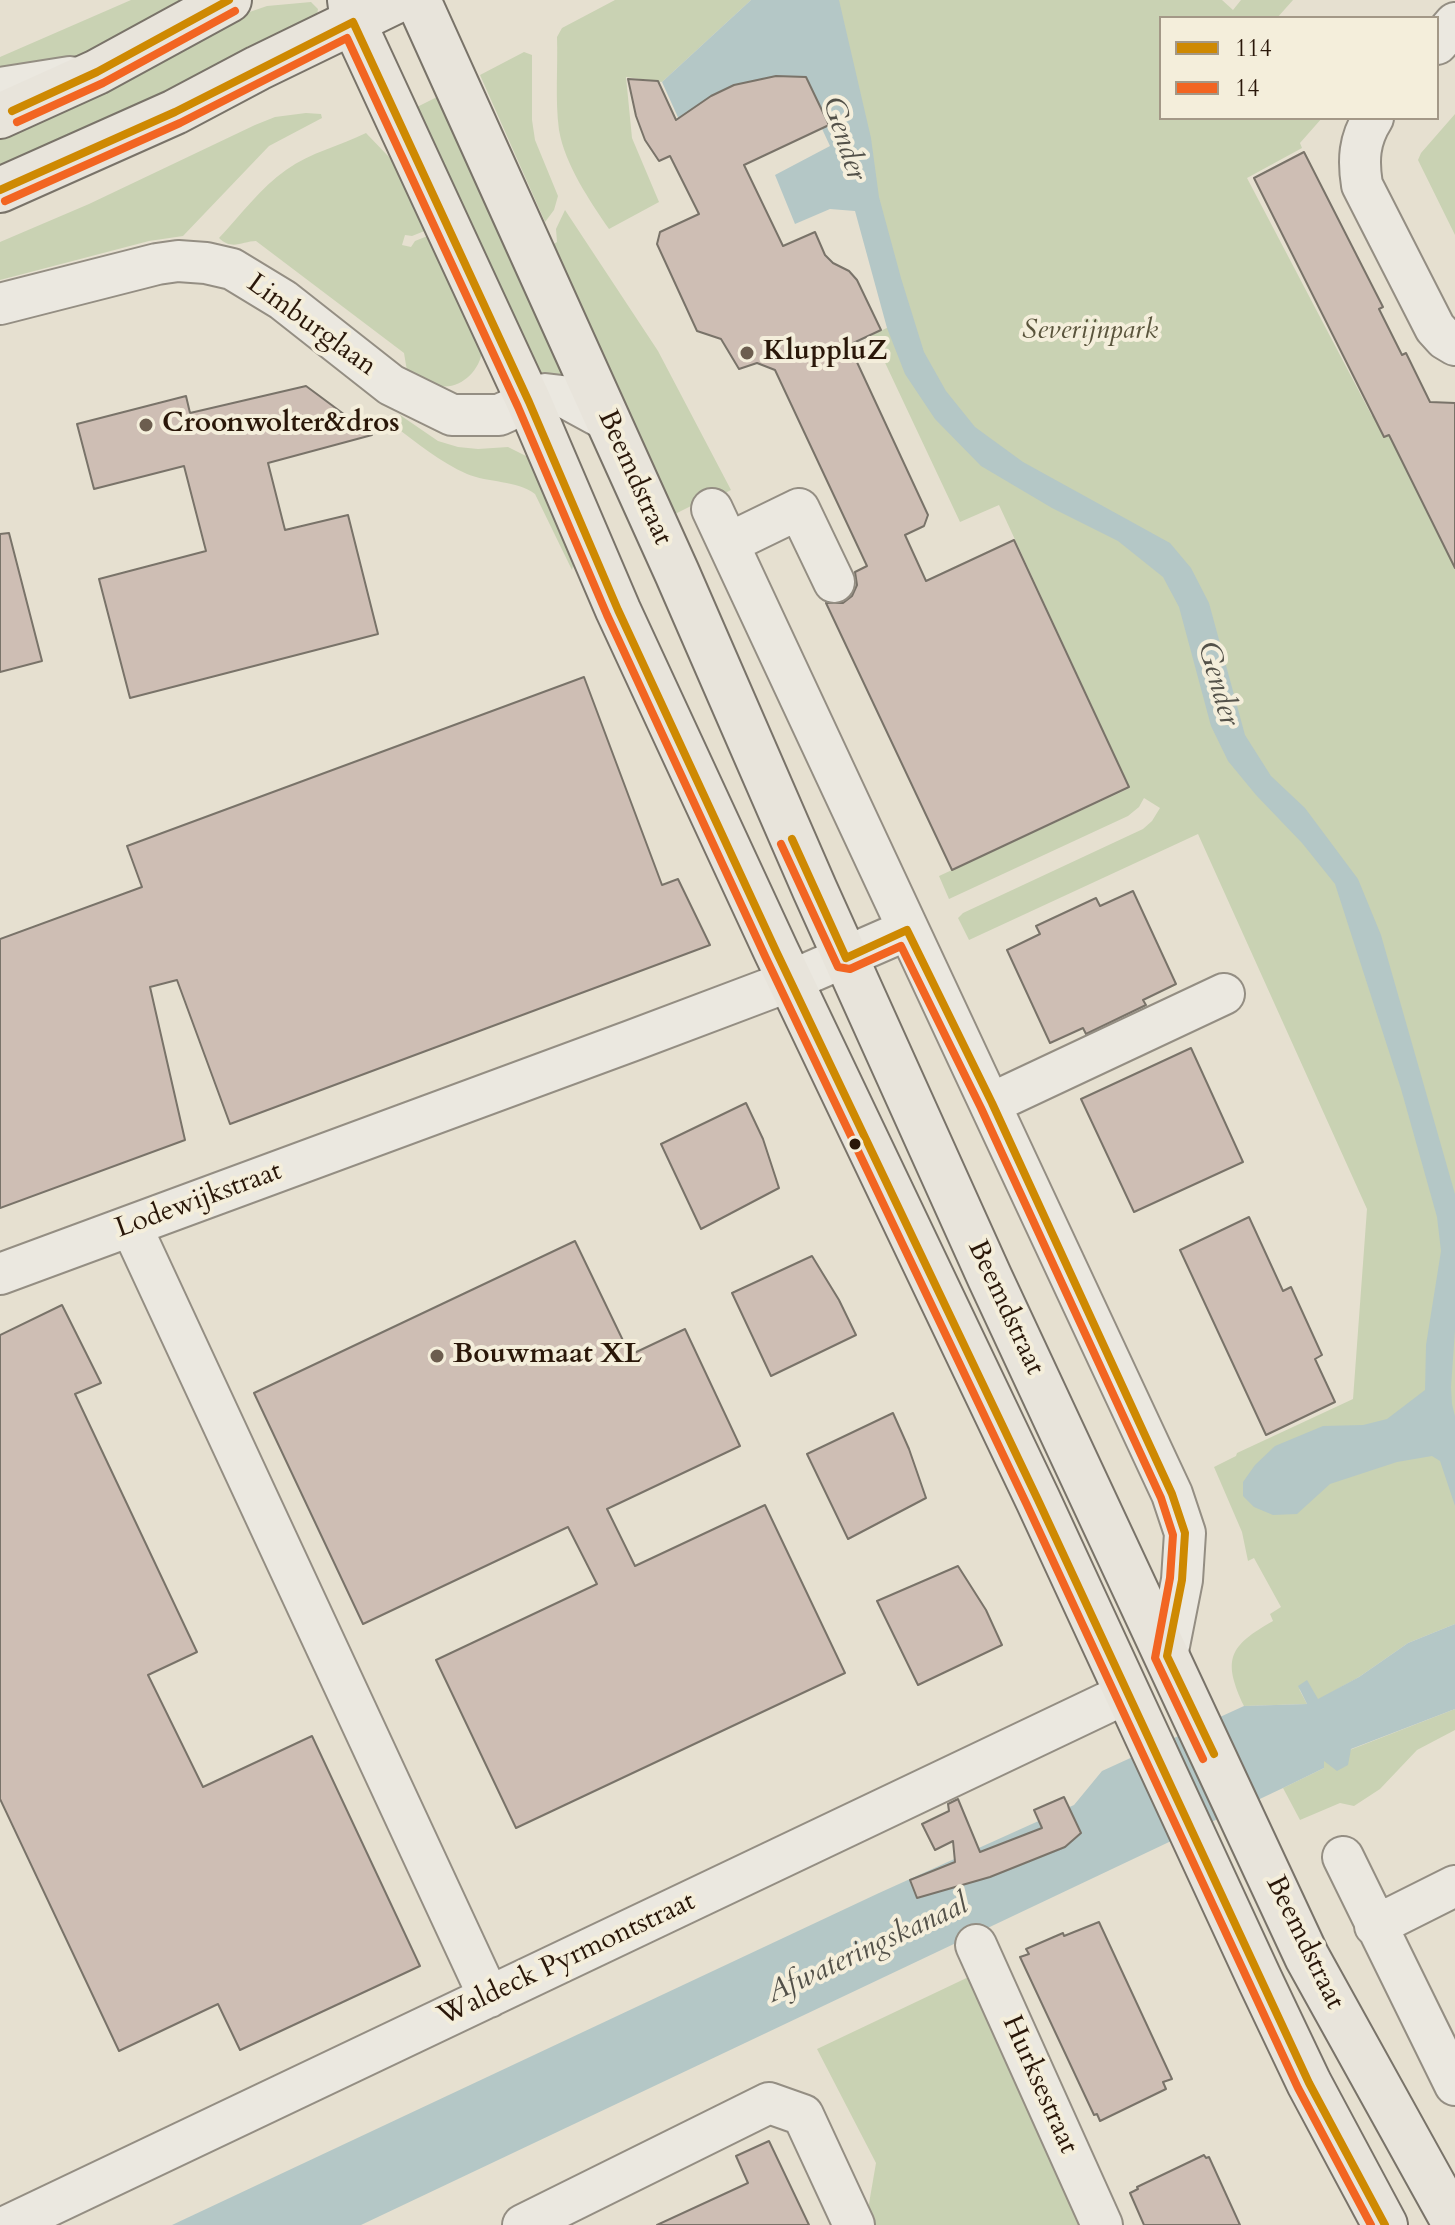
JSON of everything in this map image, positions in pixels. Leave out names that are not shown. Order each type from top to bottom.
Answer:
[{"type":"main road","points":[[0,116],[97,72],[229,0]]},
{"type":"main road","points":[[0,190],[175,112],[351,11],[398,0]]},
{"type":"main road","name":"Beemdstraat","points":[[418,0],[997,1292],[1307,1957],[1455,2224]]},
{"type":"main road","name":"Beemdstraat","points":[[351,11],[529,402],[618,610],[790,981],[1031,1486],[1146,1740],[1309,2083],[1385,2225]]},
{"type":"street","points":[[1439,42],[1455,23]]},
{"type":"street","points":[[0,88],[97,72]]},
{"type":"street","points":[[1372,120],[1360,145],[1362,185],[1435,328],[1455,345]]},
{"type":"street","name":"Limburglaan","points":[[0,304],[157,264],[178,261],[206,263],[232,269],[256,282],[391,385],[452,415],[499,415],[545,394],[562,396],[608,421]]},
{"type":"street","points":[[834,582],[799,509],[720,526],[1172,1494],[1185,1533],[1182,1580],[1167,1656]]},
{"type":"street","points":[[846,958],[907,930]]},
{"type":"street","name":"Lodewijkstraat","points":[[0,1274],[846,958]]},
{"type":"street","points":[[997,1116],[1227,1007]]},
{"type":"street","points":[[131,1226],[489,1997]]},
{"type":"street","name":"Waldeck Pyrmontstraat","points":[[9,2225],[1125,1694]]},
{"type":"street","points":[[1343,1857],[1455,2085]]},
{"type":"street","points":[[1375,1926],[1455,1886]]},
{"type":"street","name":"Hurksestraat","points":[[976,1945],[1102,2225]]},
{"type":"street","points":[[523,2225],[769,2103],[803,2115],[854,2225]]},
{"type":"green space","points":[[131,0],[192,0],[78,57],[0,72],[0,57]]},
{"type":"green space","points":[[615,0],[751,0],[662,82],[626,77],[632,138],[659,202],[609,229],[579,182],[562,143],[557,107],[557,37],[562,28]]},
{"type":"green space","name":"Severijnpark","points":[[763,0],[1222,0],[1233,10],[1241,0],[1293,0],[1279,16],[1159,16],[1159,120],[1320,120],[1300,143],[1302,148],[1247,178],[1372,416],[1378,414],[1455,568],[1455,1624],[1408,1643],[1359,1677],[1318,1700],[1299,1689],[1307,1704],[1244,1706],[1237,1690],[1232,1665],[1234,1655],[1247,1638],[1273,1621],[1270,1614],[1281,1607],[1254,1558],[1248,1561],[1242,1532],[1214,1467],[1237,1453],[1353,1399],[1367,1209],[1198,834],[969,940],[958,918],[1143,829],[1160,808],[1144,798],[1128,816],[949,899],[939,876],[1130,788],[999,505],[960,522],[872,335],[893,325],[830,125]]},
{"type":"green space","points":[[311,2],[318,9],[316,20],[0,168],[0,139],[70,106],[235,17],[267,6]]},
{"type":"green space","points":[[524,52],[532,55],[535,140],[558,196],[554,210],[545,222],[480,75]]},
{"type":"green space","points":[[439,96],[565,379],[533,378],[417,107]]},
{"type":"green space","points":[[321,114],[322,118],[269,146],[183,236],[149,241],[0,280],[0,242],[89,204],[255,125],[275,117]]},
{"type":"green space","points":[[1455,114],[1455,235],[1418,160]]},
{"type":"green space","points":[[366,133],[389,157],[432,228],[412,236],[405,235],[402,245],[411,247],[415,241],[435,233],[482,352],[472,373],[452,386],[436,385],[407,371],[404,353],[256,241],[233,245],[219,238],[259,193],[286,170],[305,158]]},
{"type":"green space","points":[[565,210],[658,351],[731,490],[717,497],[715,494],[671,516],[648,475],[628,410],[554,244],[557,242],[556,229]]},
{"type":"green space","points":[[400,415],[438,441],[478,449],[508,447],[532,459],[576,554],[572,570],[535,494],[520,486],[475,477],[447,464],[393,425]]},
{"type":"green space","points":[[1455,1709],[1455,1730],[1417,1750],[1380,1789],[1354,1806],[1340,1803],[1300,1820],[1283,1788],[1324,1768],[1324,1760]]},
{"type":"green space","points":[[977,1973],[1094,2225],[868,2225],[866,2221],[876,2163],[817,2049]]},
{"type":"water","name":"Gender","points":[[751,0],[839,0],[871,138],[879,197],[901,278],[924,352],[946,391],[975,427],[1023,462],[1170,543],[1191,568],[1209,603],[1245,735],[1271,776],[1305,808],[1358,879],[1381,935],[1455,1194],[1455,1330],[1451,1387],[1455,1416],[1455,1506],[1440,1461],[1432,1456],[1397,1462],[1330,1484],[1297,1514],[1273,1515],[1254,1507],[1243,1496],[1243,1482],[1275,1446],[1323,1426],[1363,1425],[1387,1419],[1425,1390],[1426,1345],[1441,1251],[1437,1217],[1401,1089],[1335,884],[1228,761],[1211,726],[1179,607],[1163,577],[1118,541],[1052,508],[981,466],[935,419],[905,374],[887,328],[855,211],[830,209],[795,224],[775,175],[830,146],[817,118],[681,124],[662,82]]},
{"type":"water","name":"Afwateringskanaal","points":[[1455,1624],[1455,1709],[1351,1749],[1348,1765],[1337,1771],[1324,1761],[1324,1768],[1283,1788],[361,2225],[172,2225],[879,1893],[1074,1805],[1102,1771],[1244,1706],[1307,1704],[1298,1686],[1307,1680],[1318,1699],[1359,1677],[1408,1643]]},
{"type":"building","points":[[776,76],[806,77],[829,125],[744,165],[783,246],[815,232],[825,255],[857,280],[881,330],[849,345],[928,515],[924,526],[905,535],[926,581],[1014,540],[1129,787],[952,870],[826,603],[843,603],[852,596],[857,585],[855,572],[867,566],[775,370],[757,363],[739,369],[721,339],[697,331],[657,244],[660,232],[699,214],[670,156],[659,161],[645,140],[628,79],[658,81],[676,120],[711,96],[734,85]]},
{"type":"building","points":[[1304,152],[1383,307],[1379,309],[1402,355],[1406,353],[1430,402],[1455,403],[1455,568],[1389,435],[1384,437],[1254,178]]},
{"type":"building","points":[[306,386],[372,435],[268,463],[285,530],[348,515],[378,634],[130,698],[99,579],[206,551],[184,466],[94,489],[77,424],[186,396],[190,413]]},
{"type":"building","points":[[9,533],[42,661],[0,672],[0,534]]},
{"type":"building","points":[[584,677],[662,885],[678,879],[710,945],[230,1124],[177,980],[150,987],[185,1140],[0,1208],[0,939],[142,887],[127,846]]},
{"type":"building","points":[[1133,891],[1176,984],[1143,1000],[1146,1005],[1086,1034],[1083,1028],[1050,1043],[1007,950],[1040,934],[1036,926],[1096,898],[1100,906]]},
{"type":"building","points":[[1191,1048],[1243,1162],[1134,1212],[1081,1099]]},
{"type":"building","points":[[746,1103],[763,1139],[779,1188],[701,1229],[661,1144]]},
{"type":"building","points":[[1249,1217],[1283,1291],[1291,1287],[1322,1355],[1315,1359],[1335,1402],[1266,1435],[1180,1250]]},
{"type":"building","points":[[575,1241],[630,1355],[685,1329],[740,1446],[607,1509],[635,1566],[765,1505],[845,1673],[516,1828],[436,1660],[597,1584],[568,1527],[363,1624],[254,1393]]},
{"type":"building","points":[[812,1256],[856,1335],[771,1376],[732,1293]]},
{"type":"building","points":[[62,1305],[101,1383],[75,1394],[197,1652],[148,1675],[203,1787],[312,1736],[420,1966],[240,2050],[218,2004],[119,2051],[0,1799],[0,1335]]},
{"type":"building","points":[[893,1413],[926,1498],[848,1539],[807,1454]]},
{"type":"building","points":[[958,1566],[986,1610],[1002,1645],[918,1685],[877,1601]]},
{"type":"building","points":[[1064,1797],[1081,1833],[1065,1847],[990,1877],[917,1898],[910,1880],[955,1862],[953,1841],[935,1850],[922,1824],[949,1811],[948,1804],[958,1799],[980,1852],[1042,1828],[1034,1810]]},
{"type":"building","points":[[1099,1922],[1172,2079],[1163,2082],[1166,2089],[1100,2121],[1097,2114],[1094,2115],[1020,1957],[1029,1954],[1026,1949]]},
{"type":"building","points":[[769,2141],[809,2225],[657,2225],[748,2183],[736,2156]]},
{"type":"building","points":[[1204,2155],[1209,2157],[1240,2225],[1144,2225],[1130,2193]]},
{"type":"transit line","name":"114","points":[[12,111],[97,72],[229,0]]},
{"type":"transit line","name":"14","points":[[17,122],[103,83],[235,11]]},
{"type":"transit line","name":"114","points":[[0,190],[175,112],[353,22],[529,402],[618,610],[776,951],[1038,1500],[1309,2083],[1385,2225]]},
{"type":"transit line","name":"14","points":[[5,201],[180,123],[347,38],[518,407],[607,615],[765,956],[1027,1505],[1298,2088],[1371,2225]]},
{"type":"transit line","name":"114","points":[[792,839],[846,958],[907,930],[992,1103],[1172,1494],[1185,1533],[1182,1580],[1167,1656],[1214,1754]]},
{"type":"transit line","name":"14","points":[[781,844],[838,967],[850,969],[901,946],[981,1108],[1161,1498],[1173,1535],[1170,1578],[1155,1658],[1203,1759]]},
{"type":"place","name":"KluppluZ","points":[[747,353]]},
{"type":"place","name":"Croonwolter&dros","points":[[146,425]]},
{"type":"place","name":"Bouwmaat XL","points":[[437,1356]]}]
